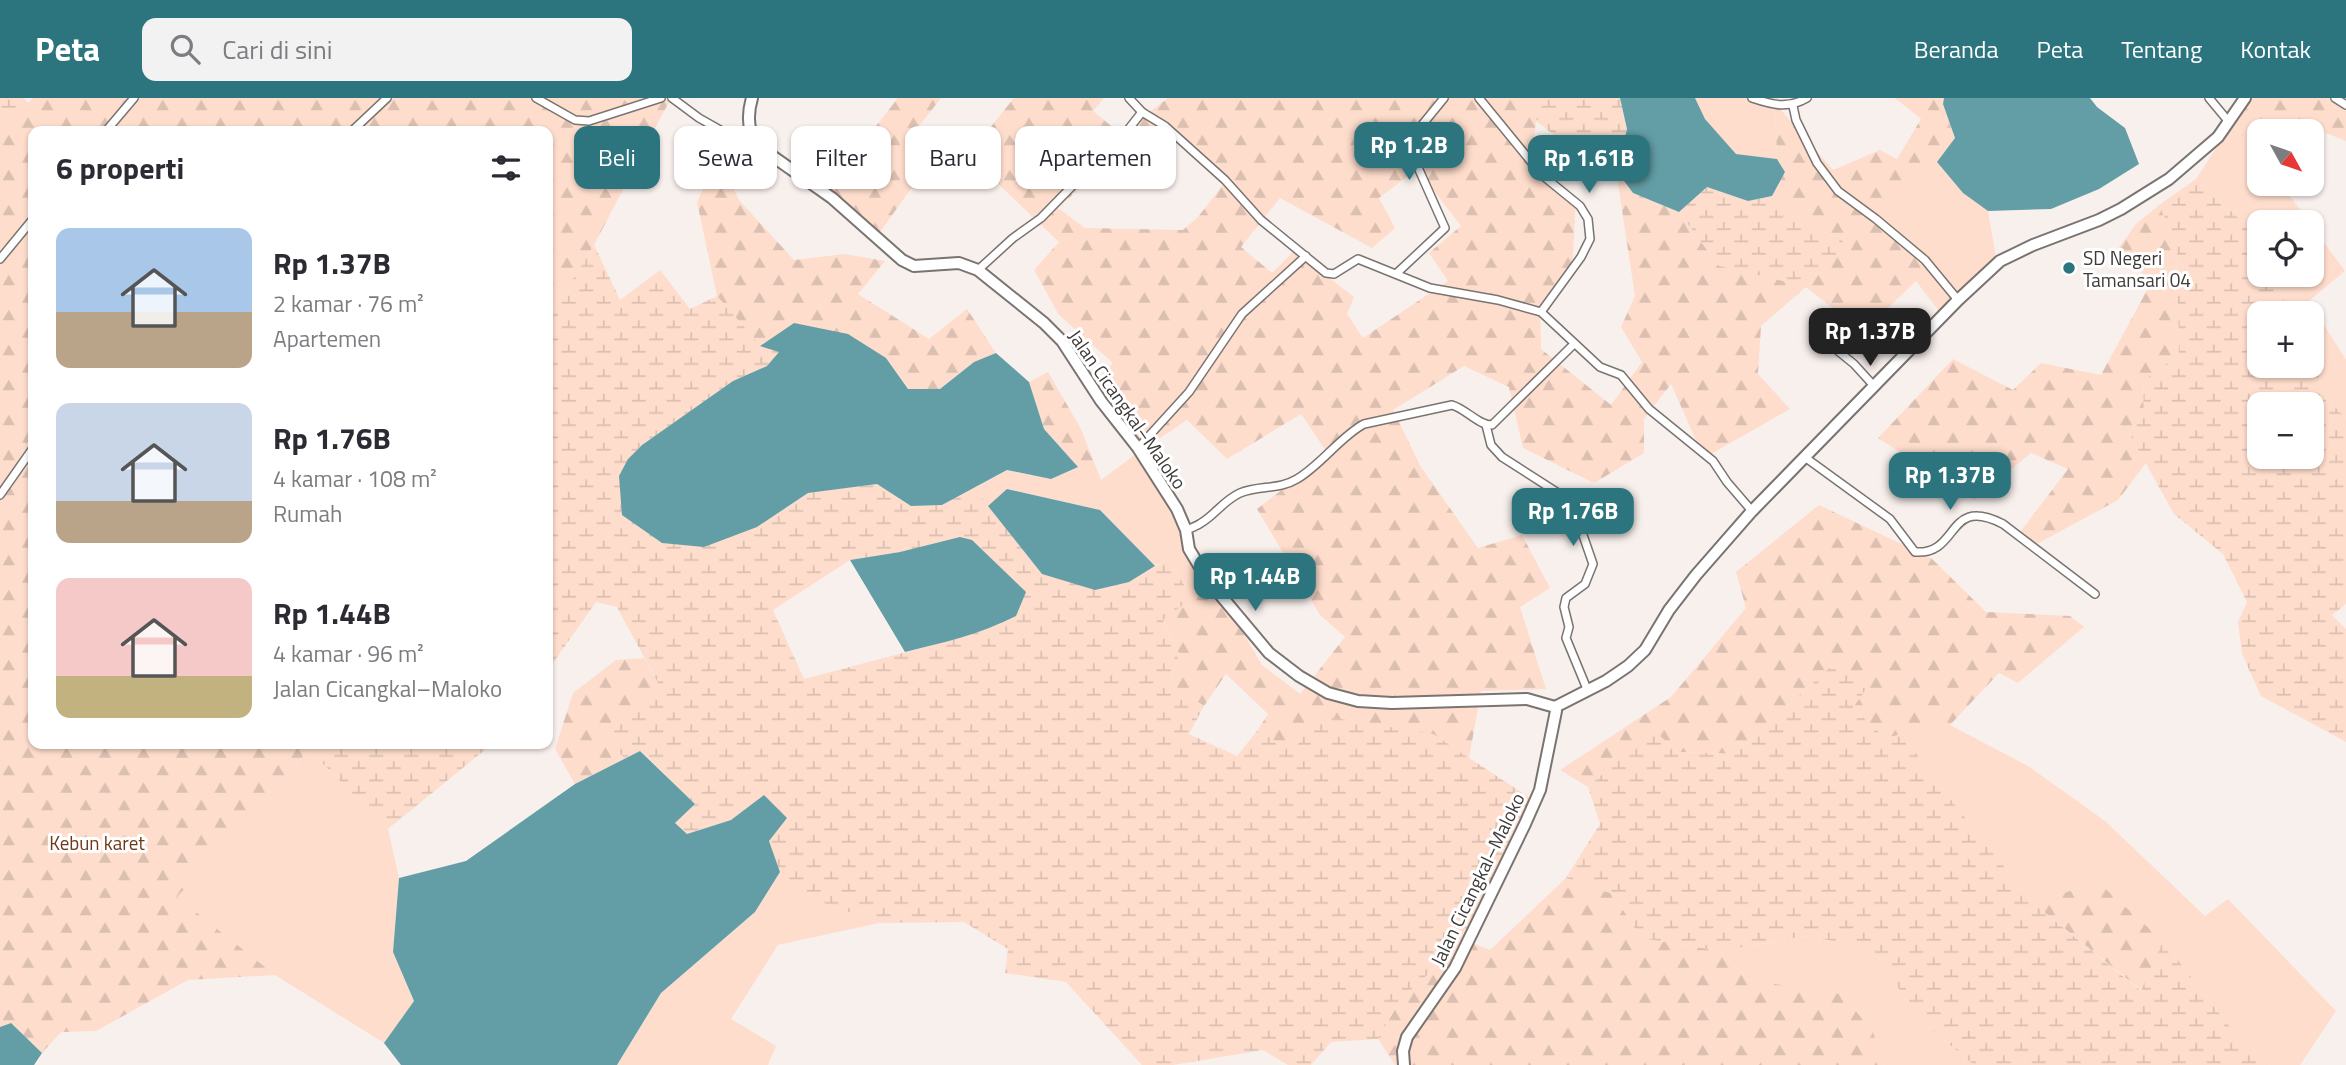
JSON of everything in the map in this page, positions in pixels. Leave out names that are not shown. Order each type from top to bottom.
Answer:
[{"type":"street","points":[[110,126],[134,98]]},
{"type":"street","points":[[357,126],[387,98]]},
{"type":"street","points":[[536,98],[575,120],[589,121],[661,98]]},
{"type":"street","points":[[672,98],[713,126]]},
{"type":"street","points":[[749,126],[752,98]]},
{"type":"street","points":[[1129,98],[1142,112],[1165,126],[1225,180],[1261,220],[1326,272],[1334,274],[1358,259],[1430,288],[1498,300],[1541,312],[1600,367],[1621,375],[1649,408],[1713,461],[1727,482],[1752,510]]},
{"type":"street","points":[[1397,273],[1445,228],[1416,163],[1422,125],[1444,98]]},
{"type":"street","points":[[1479,98],[1542,175],[1580,206],[1588,219],[1590,239],[1581,257],[1541,312]]},
{"type":"street","points":[[1752,98],[1765,103],[1793,106],[1807,98]]},
{"type":"street","points":[[2209,98],[2229,122]]},
{"type":"street","points":[[1555,707],[1606,681],[1645,650],[1669,610],[1752,510],[1958,300],[2000,261],[2121,209],[2169,179],[2218,137],[2245,98]]},
{"type":"street","points":[[2335,98],[2346,105]]},
{"type":"street","points":[[1793,106],[1796,120],[1817,163],[1838,191],[1877,219],[1925,260],[1958,300]]},
{"type":"street","points":[[978,270],[1041,218],[1080,178],[1109,154],[1142,112]]},
{"type":"street","name":"Jalan Cicangkal–Maloko","points":[[777,161],[832,198],[902,260],[914,266],[959,263],[978,270],[1044,323],[1062,341],[1101,401],[1138,448],[1177,509],[1186,530],[1189,550],[1207,579],[1269,653],[1299,676],[1328,693],[1358,701],[1392,703],[1527,699],[1555,707],[1535,801],[1455,968],[1407,1037],[1403,1051],[1404,1065]]},
{"type":"street","points":[[0,259],[28,225]]},
{"type":"street","points":[[1138,448],[1189,392],[1242,314],[1306,256]]},
{"type":"street","points":[[1816,333],[1854,364],[1874,386]]},
{"type":"street","points":[[1186,530],[1201,523],[1242,492],[1281,486],[1297,479],[1334,450],[1353,430],[1364,424],[1452,405],[1461,407],[1486,425],[1492,425],[1574,344]]},
{"type":"street","points":[[1486,425],[1491,445],[1502,457],[1558,493],[1577,517],[1593,564],[1585,584],[1566,598],[1564,607],[1569,627],[1566,638],[1587,689]]},
{"type":"street","points":[[0,495],[28,455]]},
{"type":"street","points":[[1806,457],[1890,519],[1915,552],[1928,553],[1973,514],[1988,516],[2003,524],[2095,594]]},
{"type":"green space","points":[[0,98],[23,98],[29,103],[0,132]]},
{"type":"green space","name":"Kebun karet","points":[[33,98],[671,98],[656,126],[574,126],[574,189],[623,189],[594,245],[553,311],[553,126],[28,126],[28,749],[310,749],[177,897],[275,975],[188,980],[96,1031],[61,1032],[42,1053],[11,1023],[0,1027],[0,132]]},
{"type":"green space","points":[[898,98],[941,98],[919,126],[905,126],[905,189],[911,189],[878,235],[865,226],[828,189],[891,189],[891,126],[876,126]]},
{"type":"green space","points":[[1014,98],[1104,98],[1093,111],[1111,126],[1015,126],[1015,189],[1079,189],[1058,208],[1085,228],[1183,230],[1198,217],[1223,185],[1176,142],[1176,126],[1131,126],[1168,98],[1539,98],[1531,162],[1576,197],[1572,274],[1540,308],[1541,349],[1611,405],[1642,362],[1621,327],[1635,296],[1616,170],[1633,193],[1679,212],[1719,266],[1844,238],[1815,230],[1772,196],[1785,172],[1777,159],[1775,103],[1833,170],[1880,150],[1897,159],[1921,119],[1895,98],[1944,98],[1943,104],[1955,139],[1937,162],[1881,217],[1918,242],[1929,265],[1863,332],[1806,287],[1761,326],[1758,374],[1790,409],[1704,458],[1671,384],[1644,419],[1644,453],[1594,483],[1523,448],[1509,387],[1464,366],[1393,410],[1421,467],[1478,548],[1522,535],[1550,588],[1520,607],[1546,689],[1481,691],[1469,758],[1433,734],[1294,752],[1257,731],[1268,714],[1226,674],[1204,706],[1170,684],[1179,654],[1163,619],[1191,598],[1184,585],[1206,570],[1262,665],[1300,694],[1345,637],[1320,615],[1257,509],[1328,454],[1301,414],[1227,459],[1187,420],[1136,454],[1094,383],[1113,363],[1059,315],[1034,270],[1059,242],[1001,187],[1001,126],[991,126]],"holes":[[[1417,169],[1461,226],[1429,253],[1448,281],[1363,338],[1347,314],[1354,297],[1294,251],[1272,273],[1241,247],[1280,198],[1372,248],[1395,228],[1379,198]]]},
{"type":"green space","points":[[1539,98],[1620,98],[1627,129],[1616,170],[1580,155],[1536,121]]},
{"type":"green space","points":[[1695,98],[1778,98],[1775,103],[1777,159],[1736,154],[1705,119]]},
{"type":"green space","points":[[2243,98],[2339,98],[2346,103],[2346,141],[2324,132],[2324,119],[2247,119],[2247,142],[2232,124]]},
{"type":"green space","points":[[2232,124],[2247,142],[2247,196],[2290,196],[2300,210],[2247,210],[2247,226],[2196,179]]},
{"type":"green space","points":[[1937,162],[1963,193],[1988,211],[1997,264],[1942,315],[1916,281],[1929,265],[1881,217]]},
{"type":"green space","points":[[2196,179],[2247,226],[2247,287],[2278,287],[2284,301],[2247,301],[2247,378],[2320,378],[2332,404],[2346,418],[2346,604],[2332,615],[2346,629],[2346,742],[2261,696],[2242,654],[2238,622],[2247,602],[2223,554],[2174,514],[2129,433],[2144,414],[2143,381],[2179,355],[2177,245],[2159,205]]},
{"type":"green space","points":[[1707,187],[1748,201],[1772,196],[1815,230],[1844,238],[1827,273],[1787,282],[1719,266],[1679,212]]},
{"type":"green space","points":[[703,189],[734,189],[739,200],[794,260],[845,254],[885,261],[858,294],[929,339],[967,309],[996,353],[974,362],[940,389],[908,389],[886,358],[794,323],[760,346],[717,296],[697,202]]},
{"type":"green space","points":[[2159,205],[2177,245],[2179,355],[2143,382],[2144,414],[2129,433],[2146,463],[2118,500],[2037,544],[2021,531],[2068,469],[2031,453],[1974,500],[1878,438],[1953,359],[2013,390],[2041,363],[2101,375],[2152,281],[2115,253],[2136,224]]},
{"type":"green space","points":[[2324,242],[2345,271],[2309,301],[2284,301],[2278,287],[2324,287]]},
{"type":"green space","points":[[594,245],[620,300],[660,270],[690,309],[717,296],[760,345],[780,352],[767,366],[733,381],[642,445],[628,459],[757,527],[808,493],[877,484],[911,506],[942,505],[974,488],[1042,574],[1129,582],[1168,559],[1192,598],[1163,620],[1179,654],[1170,684],[1204,706],[1189,734],[1237,756],[1257,731],[1294,751],[1316,715],[1433,734],[1530,798],[1465,940],[1400,1000],[1378,1039],[1331,1042],[1311,1065],[1288,1065],[1263,1050],[1173,1065],[1142,1065],[1066,982],[1005,973],[1008,949],[964,922],[879,923],[821,902],[780,872],[769,841],[764,795],[731,820],[687,834],[675,823],[695,804],[641,751],[625,759],[600,731],[659,685],[617,607],[596,602],[553,663],[553,311]],"holes":[[[900,552],[1001,624],[952,640],[804,679],[773,610],[850,560]]]},
{"type":"green space","points":[[2324,325],[2346,360],[2346,418],[2332,404],[2320,378],[2324,378]]},
{"type":"green space","points":[[1048,372],[1081,429],[1101,480],[1078,467],[1044,429],[1029,382]]},
{"type":"green space","points":[[1136,454],[1206,570],[1184,585],[1168,559],[1155,566],[1100,510],[1008,489],[988,506],[974,488],[1008,470],[1051,479],[1078,467],[1101,480]]},
{"type":"green space","points":[[1819,505],[1931,558],[1986,612],[2070,616],[2084,627],[2018,683],[1999,673],[1950,725],[1885,738],[1852,707],[1837,661],[1735,754],[1677,752],[1653,730],[1588,787],[1560,770],[1671,697],[1746,608],[1736,572]]},
{"type":"green space","points":[[644,658],[659,685],[601,731],[625,759],[575,784],[555,749],[573,693],[616,660]]},
{"type":"green space","points":[[1837,661],[1866,689],[1853,708],[1885,738],[1903,734],[1928,771],[2033,903],[2141,991],[2163,941],[2234,1032],[2270,1065],[1974,1065],[1918,1018],[1872,948],[1806,936],[1721,951],[1641,938],[1613,894],[1566,878],[1600,824],[1588,787],[1653,729],[1677,752],[1735,754]]},
{"type":"green space","points":[[1950,725],[2028,766],[2105,821],[2205,916],[2228,899],[2336,1011],[2300,1065],[2270,1065],[2234,1032],[2163,941],[2098,882],[2033,903],[1928,771],[1903,734]]},
{"type":"green space","points":[[310,749],[486,749],[388,829]]},
{"type":"green space","points":[[309,750],[388,829],[399,878],[393,952],[414,1001],[384,1043],[275,975],[176,897]]},
{"type":"green space","points":[[780,872],[821,902],[879,923],[778,945],[731,1019],[776,1046],[768,1065],[617,1065],[661,993],[755,912]]},
{"type":"green space","points":[[1566,878],[1613,894],[1641,938],[1721,951],[1748,980],[1842,994],[1873,1032],[1884,1065],[1395,1065],[1378,1039],[1400,1000],[1465,940],[1490,950]]},
{"type":"green space","points":[[2098,882],[2163,941],[2142,991],[2033,903]]},
{"type":"green space","points":[[1807,936],[1872,948],[1918,1018],[1974,1065],[1884,1065],[1873,1032],[1842,994],[1748,980],[1721,951]]},
{"type":"water","points":[[1620,98],[1695,98],[1705,119],[1736,154],[1777,159],[1785,172],[1772,196],[1748,201],[1707,187],[1679,212],[1633,193],[1616,170],[1627,129]]},
{"type":"water","points":[[1944,98],[2090,98],[2097,107],[2125,128],[2139,164],[2099,189],[2051,209],[1988,211],[1963,193],[1937,162],[1955,138],[1943,104]]},
{"type":"water","points":[[794,323],[848,334],[886,358],[908,389],[940,389],[974,362],[996,353],[1029,382],[1044,429],[1078,467],[1051,479],[1007,470],[942,505],[911,506],[877,484],[808,493],[757,527],[704,547],[662,543],[622,515],[619,476],[628,459],[642,445],[733,381],[767,366],[779,352],[760,346]]},
{"type":"water","points":[[1007,489],[1100,510],[1155,566],[1129,582],[1095,590],[1042,574],[988,506]]},
{"type":"water","points":[[960,537],[972,540],[1026,592],[1016,616],[975,633],[905,652],[850,560],[900,552]]},
{"type":"water","points":[[640,751],[695,804],[675,823],[687,834],[731,820],[764,795],[787,818],[769,841],[780,872],[755,912],[661,993],[617,1065],[401,1065],[384,1043],[414,1001],[393,952],[399,878],[466,861],[575,784]]},
{"type":"water","points":[[11,1023],[42,1053],[34,1065],[0,1065],[0,1027]]},
{"type":"place","name":"SD Negeri Tamansari 04","points":[[2069,268]]}]
